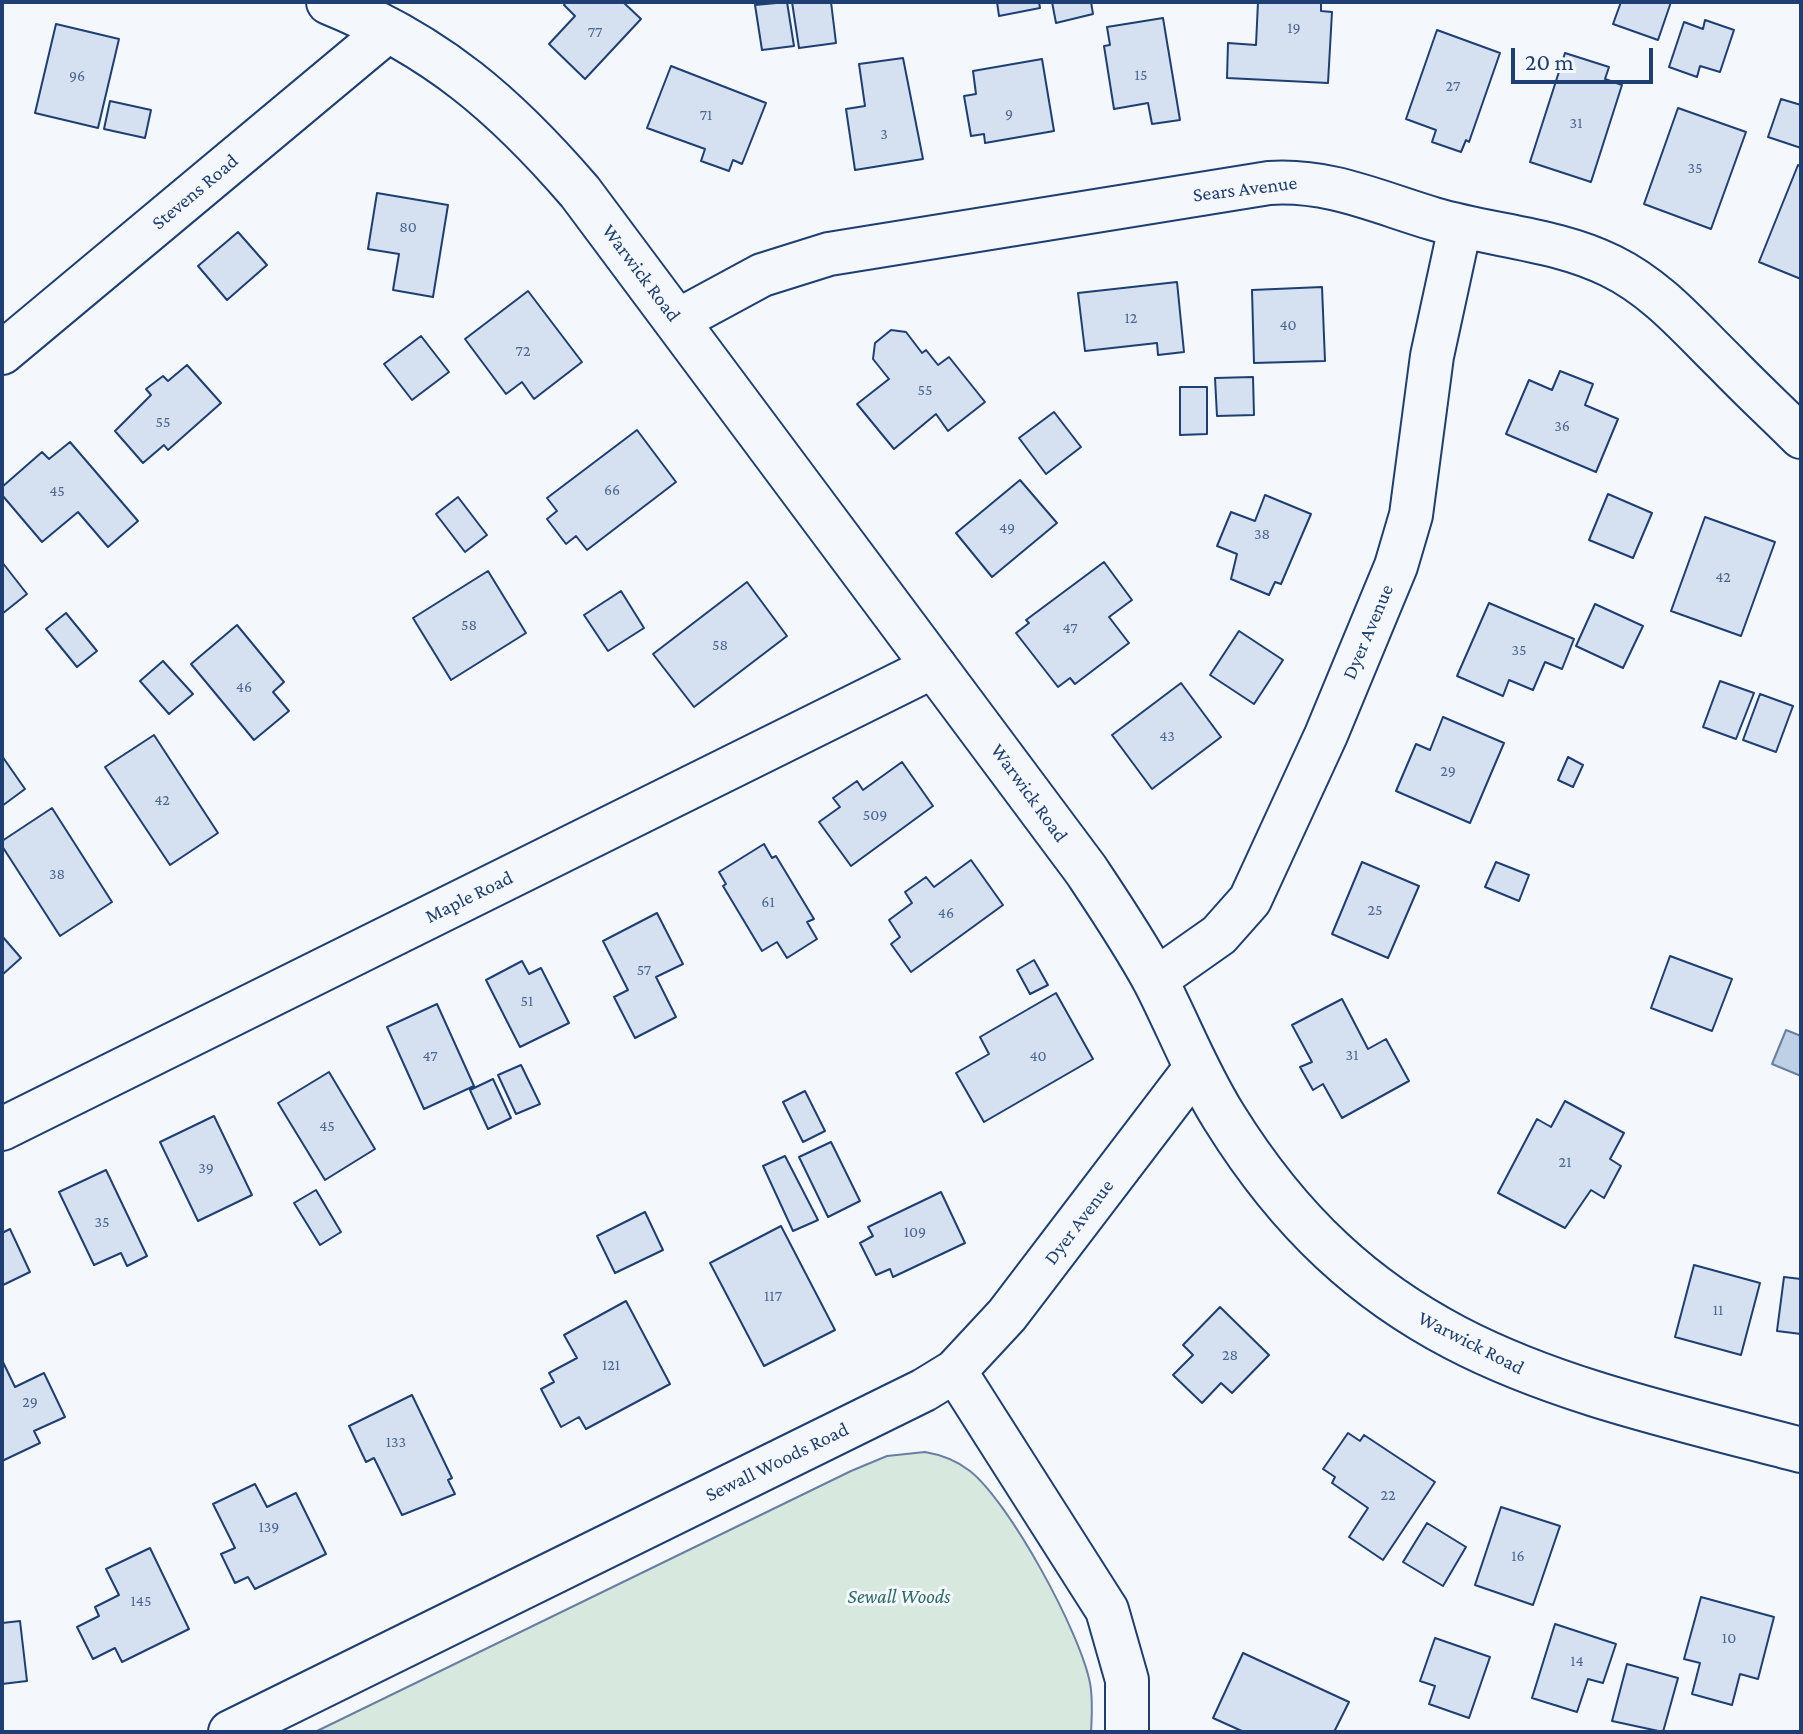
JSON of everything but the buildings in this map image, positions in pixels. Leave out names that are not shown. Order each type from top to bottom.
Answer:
[{"type":"main road","name":"Warwick Road","points":[[329,2],[389,30],[456,71],[513,117],[580,192],[1086,870],[1155,980],[1196,1067],[1251,1158],[1300,1220],[1350,1268],[1423,1321],[1501,1361],[1560,1384],[1801,1450]]},
{"type":"street","name":"Stevens Road","points":[[2,353],[389,30]]},
{"type":"street","name":"Sears Avenue","points":[[677,321],[762,275],[814,257],[1269,183],[1300,181],[1331,185],[1460,227],[1582,254],[1641,282],[1676,311],[1801,437]]},
{"type":"street","name":"Dyer Avenue","points":[[1155,980],[1219,935],[1250,900],[1320,748],[1396,566],[1413,504],[1432,356],[1460,227]]},
{"type":"street","name":"Maple Road","points":[[2,1129],[935,666]]},
{"type":"street","name":"Dyer Avenue","points":[[955,1371],[1007,1315],[1196,1067]]},
{"type":"street","name":"Sewall Woods Road","points":[[230,1732],[924,1390],[955,1371]]},
{"type":"street","points":[[955,1371],[1107,1610],[1127,1680],[1127,1732]]},
{"type":"green space","name":"Sewall Woods","points":[[925,1452],[949,1458],[970,1471],[1004,1510],[1023,1539],[1058,1602],[1084,1661],[1091,1689],[1091,1732],[315,1732],[851,1471],[887,1456]]},
{"type":"water","points":[[1786,1030],[1801,1036],[1801,1076],[1772,1064]]}]
